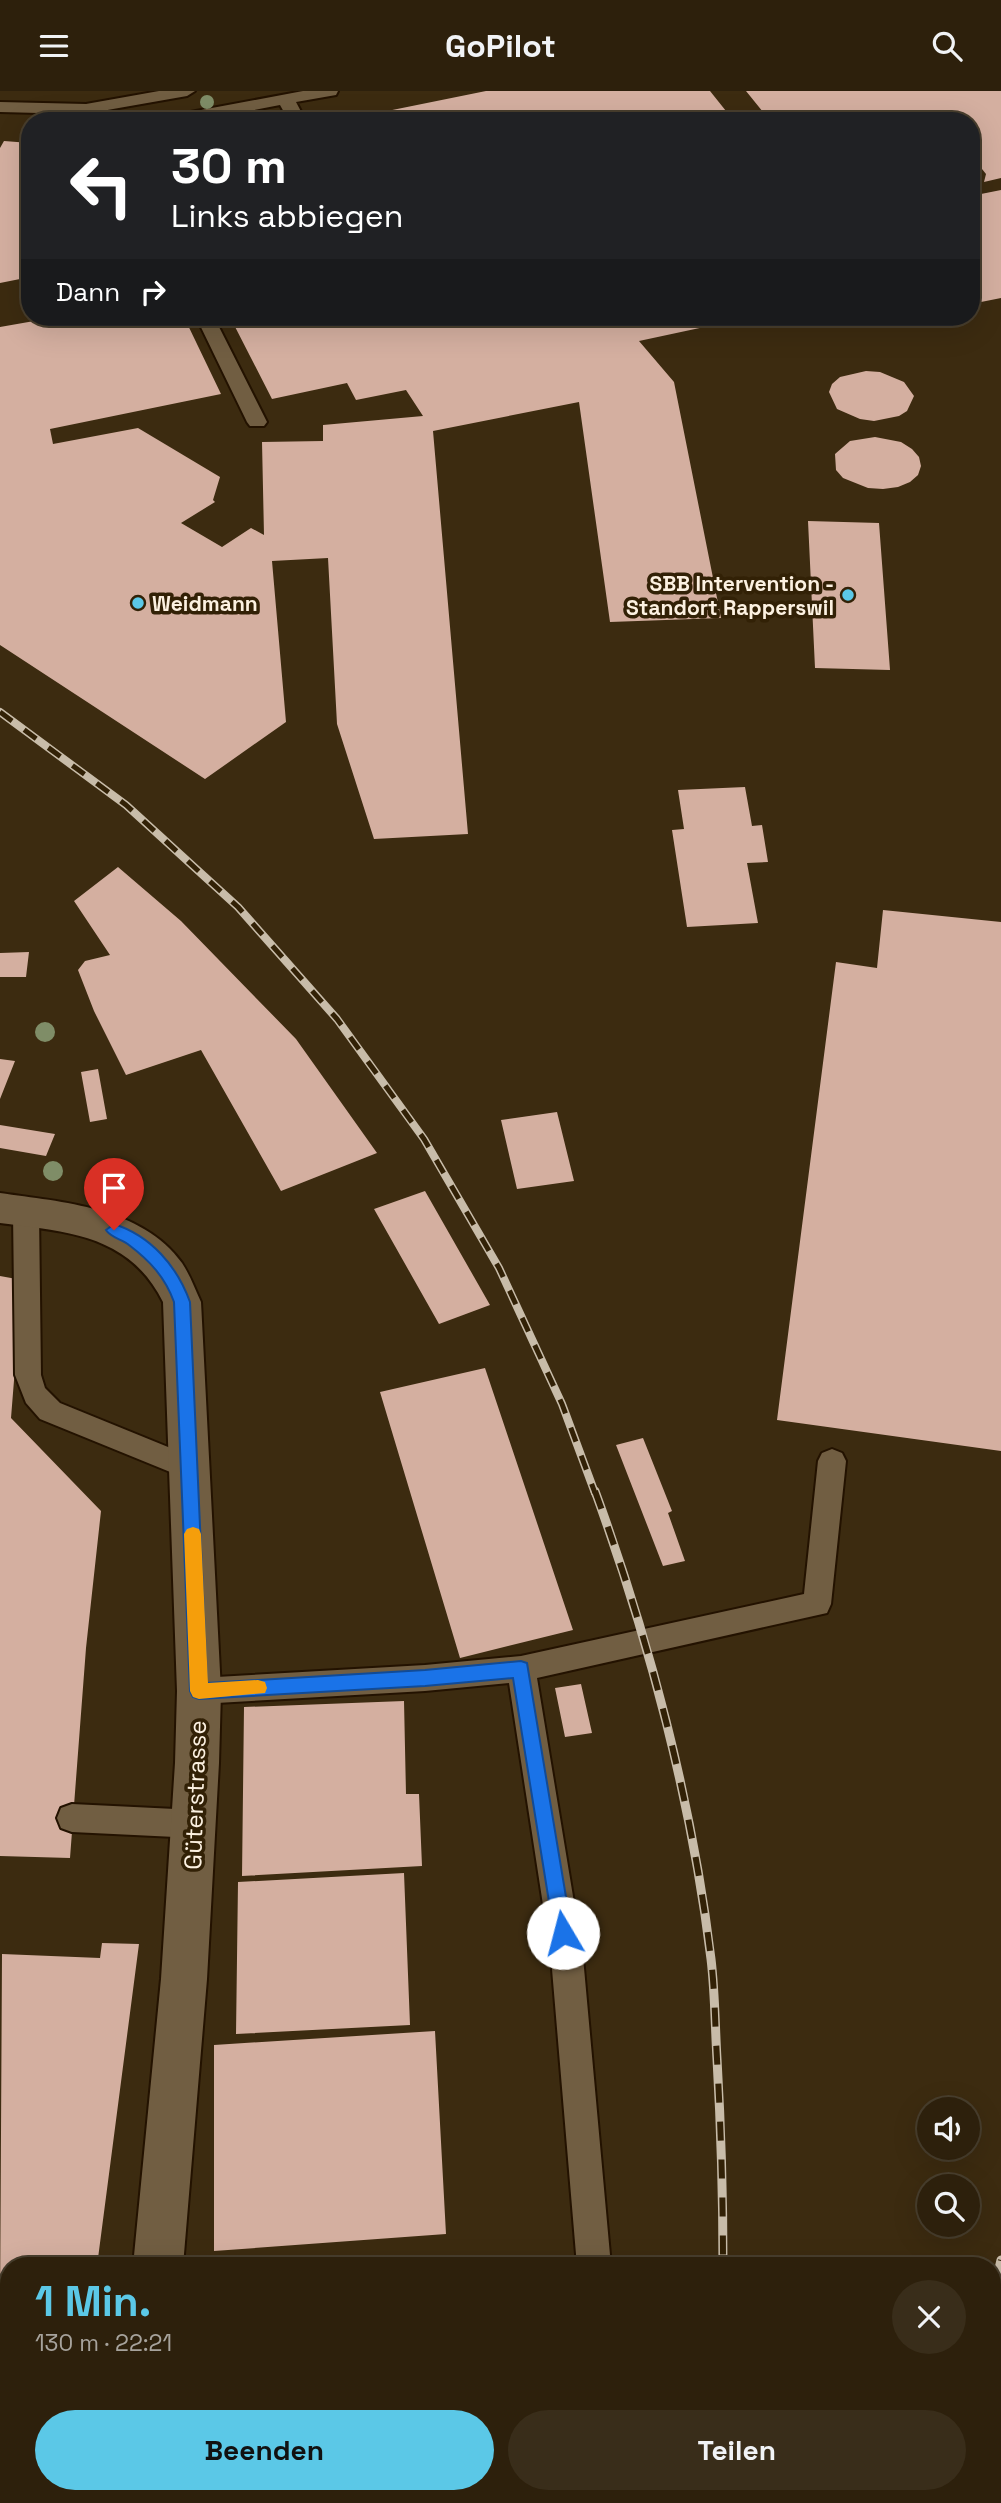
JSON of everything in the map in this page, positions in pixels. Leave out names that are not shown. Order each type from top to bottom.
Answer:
[{"type":"street","name":"Güterstrasse","points":[[13,1210],[94,1223],[133,1238],[170,1275],[182,1302],[199,1691],[196,1824],[159,2257]]},
{"type":"lane","points":[[100,112],[187,91]]},
{"type":"lane","points":[[216,112],[330,91]]},
{"type":"lane","points":[[285,99],[293,112]]},
{"type":"lane","points":[[0,107],[55,112]]},
{"type":"lane","points":[[209,326],[257,422]]},
{"type":"lane","points":[[13,1210],[28,1375],[31,1390],[39,1402],[50,1411],[190,1468]]},
{"type":"lane","points":[[199,1691],[425,1678],[521,1669],[817,1604],[832,1461]]},
{"type":"lane","points":[[521,1669],[566,1957],[593,2257]]},
{"type":"lane","points":[[72,1818],[196,1824]]},
{"type":"building","points":[[486,91],[710,91],[727,112],[382,112]]},
{"type":"building","points":[[746,91],[1001,91],[1001,178],[984,182],[986,174],[980,168],[980,112],[763,112]]},
{"type":"building","points":[[4,141],[21,142],[21,279],[0,283],[0,148]]},
{"type":"building","points":[[1001,190],[1001,298],[980,302],[980,194]]},
{"type":"building","points":[[21,323],[21,326],[188,326],[221,394],[50,429],[53,444],[138,428],[220,477],[213,500],[215,502],[181,523],[222,547],[251,528],[264,535],[262,442],[323,441],[323,425],[423,416],[406,390],[356,400],[347,383],[272,399],[235,326],[709,326],[639,341],[674,382],[721,618],[610,622],[579,402],[433,431],[468,834],[374,839],[337,724],[328,558],[272,561],[286,722],[205,779],[0,645],[0,327]]},
{"type":"building","points":[[866,371],[880,372],[904,382],[914,396],[907,411],[899,416],[874,421],[860,419],[837,409],[829,392],[832,384],[840,377]]},
{"type":"building","points":[[875,437],[901,442],[912,449],[919,457],[921,466],[918,475],[898,487],[883,489],[868,488],[843,478],[836,470],[835,454],[850,441]]},
{"type":"building","name":"SBB Intervention - Standort Rapperswil","points":[[808,521],[879,523],[890,670],[815,668]]},
{"type":"building","points":[[745,787],[752,826],[762,825],[768,862],[747,863],[758,923],[687,927],[672,830],[684,829],[678,790]]},
{"type":"building","points":[[118,867],[181,921],[296,1039],[377,1153],[281,1191],[201,1050],[126,1075],[94,1011],[78,970],[85,961],[110,955],[74,901]]},
{"type":"building","points":[[883,910],[1001,922],[1001,1451],[777,1420],[836,962],[877,968]]},
{"type":"building","points":[[29,952],[26,977],[0,977],[0,953]]},
{"type":"building","points":[[0,1059],[15,1061],[0,1099]]},
{"type":"building","points":[[98,1069],[107,1119],[90,1122],[81,1072]]},
{"type":"building","points":[[557,1112],[574,1181],[517,1189],[501,1120]]},
{"type":"building","points":[[0,1125],[55,1134],[46,1156],[0,1148]]},
{"type":"building","points":[[425,1191],[490,1305],[439,1324],[374,1209]]},
{"type":"building","points":[[0,1276],[22,1280],[11,1418],[101,1511],[86,1648],[70,1858],[0,1856]]},
{"type":"building","points":[[485,1368],[573,1630],[460,1658],[380,1392]]},
{"type":"building","points":[[643,1438],[672,1511],[668,1513],[685,1561],[663,1566],[616,1445]]},
{"type":"building","points":[[581,1684],[592,1733],[565,1737],[555,1688]]},
{"type":"building","points":[[404,1701],[406,1794],[419,1794],[422,1866],[242,1876],[244,1707]]},
{"type":"building","points":[[404,1873],[410,2025],[236,2034],[238,1882]]},
{"type":"building","points":[[102,1943],[139,1944],[98,2257],[0,2257],[2,1954],[100,1958]]},
{"type":"building","points":[[435,2031],[446,2234],[214,2251],[214,2045]]},
{"type":"railway","points":[[0,712],[126,805],[238,907],[337,1019],[424,1139],[499,1268],[562,1404],[595,1493]]},
{"type":"railway","points":[[595,1491],[633,1604],[666,1722],[703,1900],[714,1996],[721,2137],[723,2257]]},
{"type":"slow traffic","points":[[193,1534],[199,1691],[258,1688]]},
{"type":"place","name":"SBB Intervention - Standort Rapperswil","points":[[848,595]]},
{"type":"place","name":"Weidmann","points":[[138,603]]},
{"type":"route","points":[[114,1230],[133,1238],[164,1267],[175,1282],[182,1302],[199,1691],[425,1678],[521,1669],[563,1933]]}]
